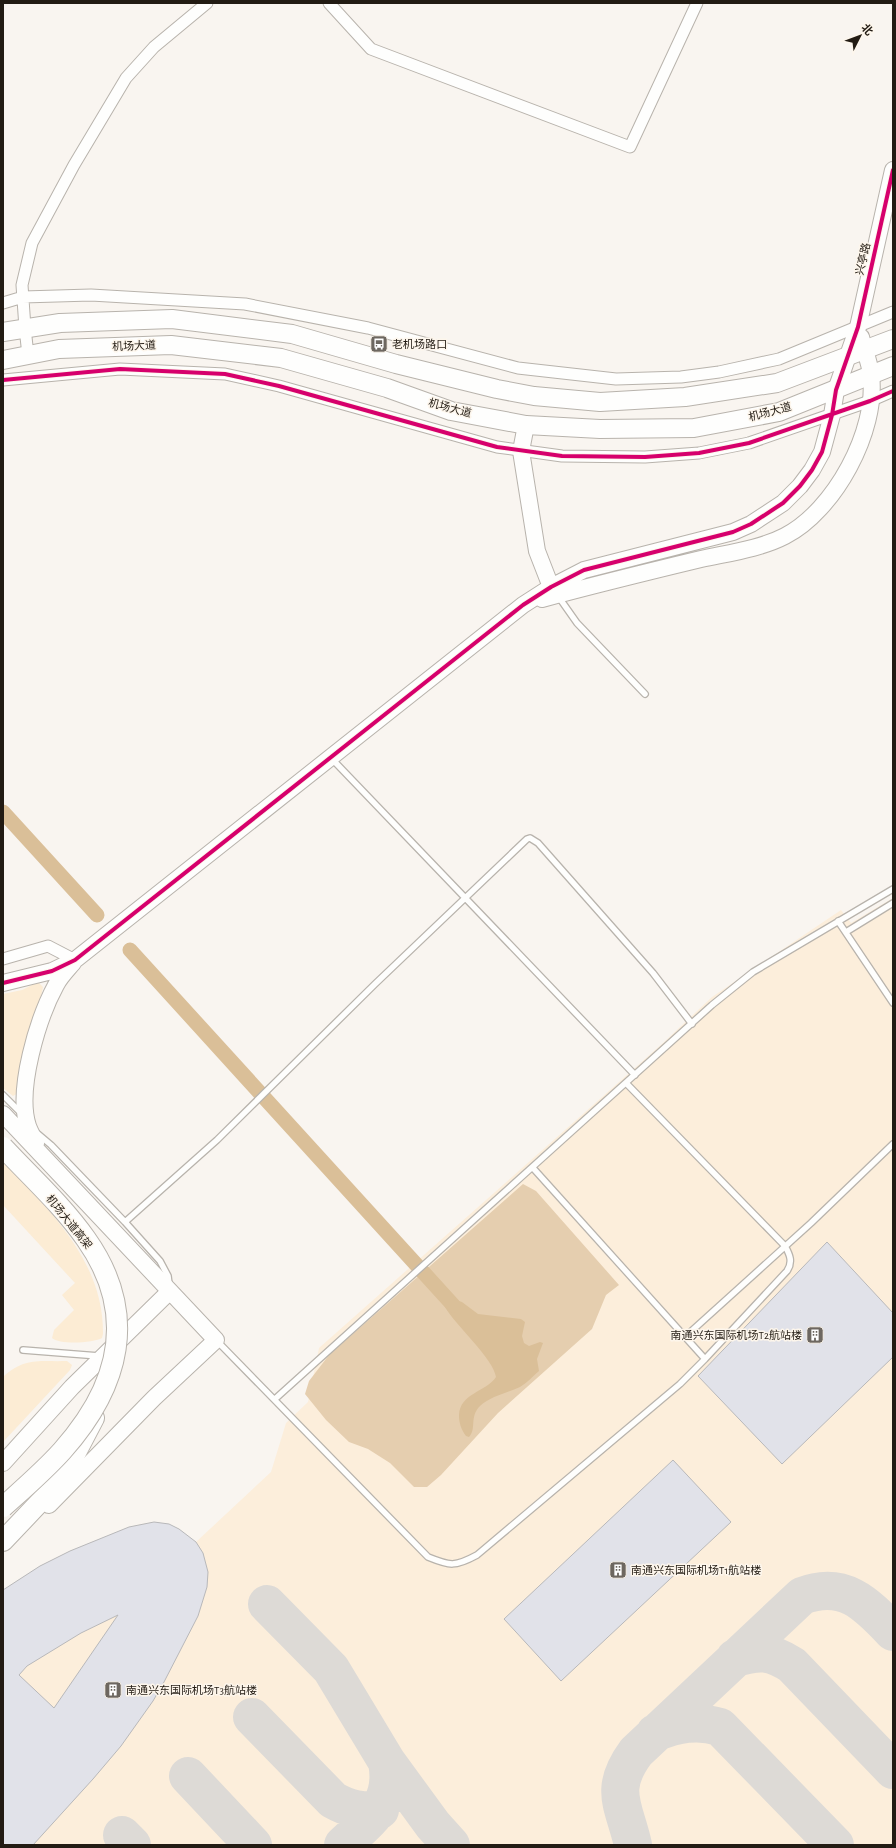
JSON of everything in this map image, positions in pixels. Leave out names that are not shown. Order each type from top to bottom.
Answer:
[{"type":"highway","name":"机场大道高架","points":[[3,1147],[67,1216],[86,1240],[108,1281],[116,1311],[118,1334],[114,1358],[107,1384],[90,1414],[62,1451],[3,1507]]},
{"type":"highway","points":[[3,1541],[56,1485],[64,1473],[96,1414],[107,1384]]},
{"type":"main road","points":[[3,332],[60,322],[172,319],[285,333],[396,364],[497,389],[534,396],[600,402],[685,397],[777,383],[893,339]]},
{"type":"main road","name":"机场大道","points":[[3,360],[59,349],[171,345],[281,358],[387,388],[451,411],[526,425],[600,429],[694,428],[778,412],[893,366]]},
{"type":"street","points":[[28,355],[24,328],[22,285],[32,243],[74,165],[126,78],[154,47],[207,3]]},
{"type":"street","points":[[329,3],[371,49],[630,147],[697,3]]},
{"type":"street","name":"兴亭路","points":[[554,591],[584,570],[733,532],[768,514],[800,486],[812,470],[822,452],[832,415],[836,390],[856,354],[858,327],[893,170]]},
{"type":"street","points":[[3,303],[23,297],[91,295],[245,304],[368,328],[518,368],[616,379],[681,377],[727,370],[779,359],[893,312]]},
{"type":"street","points":[[3,983],[52,971],[75,960],[523,605],[554,591],[602,582],[768,543],[801,527],[818,512],[833,495],[845,476],[858,448],[866,423],[870,401],[871,375],[856,354]]},
{"type":"street","points":[[3,380],[120,369],[224,374],[279,386],[497,446],[521,451],[562,456],[645,458],[699,452],[749,443],[832,415],[893,391]]},
{"type":"street","points":[[526,425],[521,451],[537,551],[554,591]]},
{"type":"street","points":[[3,959],[48,946],[75,960]]},
{"type":"street","points":[[3,1549],[79,1476],[154,1398],[216,1340],[48,1152],[27,1123],[24,1103],[27,1074],[35,1038],[44,1009],[56,984],[75,960]]},
{"type":"street","points":[[3,1114],[48,1152]]},
{"type":"street","points":[[3,1463],[72,1387],[170,1290]]},
{"type":"lane","points":[[554,591],[577,623],[645,694]]},
{"type":"lane","points":[[330,758],[635,1075]]},
{"type":"lane","points":[[125,1222],[186,1169],[239,1119],[375,984],[523,841],[530,838],[534,840],[653,973],[692,1024]]},
{"type":"lane","points":[[275,1399],[400,1288],[712,1005],[753,972],[893,890]]},
{"type":"lane","points":[[846,932],[893,903]]},
{"type":"lane","points":[[838,921],[893,1003]]},
{"type":"lane","points":[[216,1340],[428,1557],[447,1564],[460,1564],[476,1555],[495,1541],[680,1384],[705,1359],[790,1266],[791,1260],[785,1246],[626,1083]]},
{"type":"lane","points":[[3,1095],[27,1123]]},
{"type":"lane","points":[[3,1114],[27,1123]]},
{"type":"lane","points":[[686,1336],[785,1246],[893,1144]]},
{"type":"lane","points":[[48,1152],[125,1222],[160,1261],[168,1276],[170,1290]]},
{"type":"lane","points":[[533,1168],[686,1336],[705,1359]]},
{"type":"lane","points":[[23,1350],[103,1356]]},
{"type":"shaded area","points":[[893,898],[893,1845],[3,1845],[3,1590],[40,1566],[70,1551],[129,1527],[154,1522],[196,1542],[271,1472],[286,1423],[308,1402],[319,1348],[663,1043],[712,997],[841,910],[851,923]]},
{"type":"shaded area","points":[[39,983],[43,987],[42,992],[26,1045],[18,1093],[13,1096],[3,1088],[3,994],[22,990]]},
{"type":"shaded area","points":[[3,1161],[55,1218],[71,1238],[84,1260],[94,1283],[101,1308],[102,1338],[92,1341],[62,1342],[52,1338],[54,1330],[74,1310],[62,1295],[75,1283],[3,1205]]},
{"type":"shaded area","points":[[523,1184],[536,1191],[619,1285],[606,1295],[592,1329],[498,1413],[441,1475],[427,1487],[414,1487],[390,1463],[368,1449],[349,1442],[326,1420],[305,1394],[309,1381],[329,1355]]},
{"type":"shaded area","points":[[453,1299],[462,1302],[478,1314],[521,1319],[525,1322],[522,1336],[524,1343],[529,1346],[540,1342],[543,1343],[537,1359],[539,1371],[520,1387],[494,1397],[480,1406],[475,1414],[473,1430],[469,1437],[466,1436],[459,1421],[460,1408],[469,1397],[492,1382],[496,1377],[488,1361],[445,1307],[448,1300]]},
{"type":"shaded area","points":[[40,1361],[67,1361],[72,1365],[70,1370],[3,1442],[3,1377],[18,1366],[26,1363]]},
{"type":"building","name":"南通兴东国际机场T2航站楼","points":[[827,1242],[893,1313],[893,1357],[782,1464],[698,1376]]},
{"type":"building","name":"南通兴东国际机场T1航站楼","points":[[673,1460],[731,1522],[561,1681],[504,1619]]},
{"type":"building","name":"南通兴东国际机场T3航站楼","points":[[154,1522],[169,1524],[179,1529],[196,1542],[203,1553],[208,1572],[207,1587],[198,1616],[153,1701],[121,1746],[93,1779],[33,1845],[3,1845],[3,1590],[40,1566],[70,1551],[129,1527]],"holes":[[[118,1615],[54,1708],[19,1675],[27,1666],[81,1633]]]},
{"type":"waterway","points":[[3,812],[97,915]]},
{"type":"waterway","points":[[130,950],[453,1305]]},
{"type":"taxiway","points":[[633,1845],[623,1808],[620,1788],[622,1777],[627,1765],[636,1752],[802,1596],[817,1592],[830,1591],[853,1597],[873,1612],[893,1632]]},
{"type":"taxiway","points":[[267,1604],[331,1669],[387,1762],[389,1777],[384,1800],[371,1818],[343,1845]]},
{"type":"taxiway","points":[[735,1658],[758,1653],[777,1657],[792,1665],[893,1770]]},
{"type":"taxiway","points":[[252,1717],[333,1800],[345,1806],[356,1809],[367,1811],[380,1810]]},
{"type":"taxiway","points":[[655,1733],[671,1727],[695,1723],[720,1727],[835,1845]]},
{"type":"taxiway","points":[[387,1762],[433,1825],[451,1845]]},
{"type":"taxiway","points":[[188,1776],[253,1845]]},
{"type":"taxiway","points":[[122,1835],[132,1845]]},
{"type":"cycle path","points":[[3,983],[52,971],[75,960],[523,605],[551,587],[584,570],[733,532],[751,524],[783,503],[800,486],[812,470],[822,452],[832,415],[836,390],[858,327],[893,170]]},
{"type":"cycle path","points":[[3,380],[120,369],[225,374],[279,386],[497,447],[562,456],[645,457],[699,453],[749,443],[870,401],[893,391]]},
{"type":"place","name":"老机场路口","points":[[379,344]]},
{"type":"place","name":"南通兴东国际机场T2航站楼","points":[[815,1335]]},
{"type":"place","name":"南通兴东国际机场T1航站楼","points":[[618,1570]]},
{"type":"place","name":"南通兴东国际机场T3航站楼","points":[[113,1690]]}]
